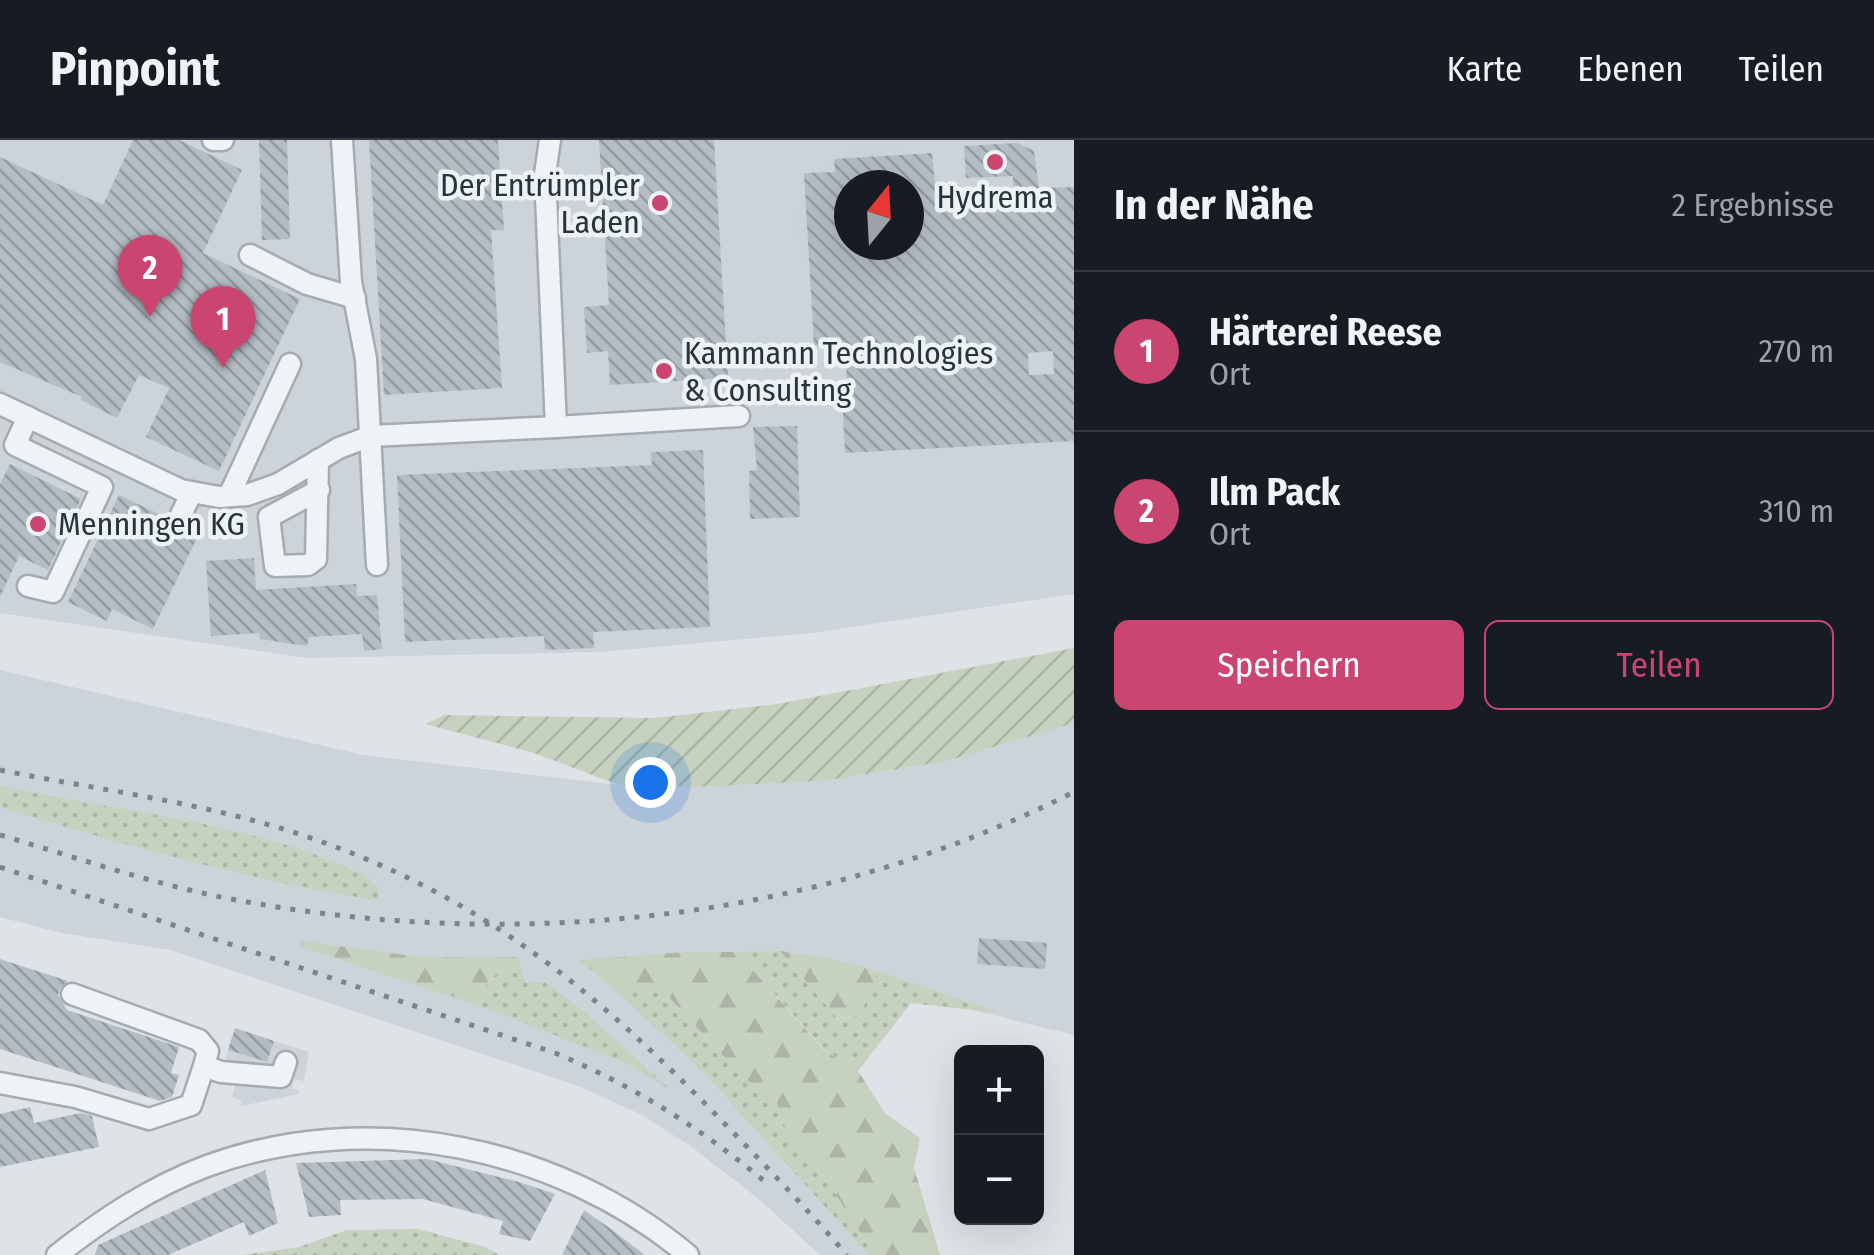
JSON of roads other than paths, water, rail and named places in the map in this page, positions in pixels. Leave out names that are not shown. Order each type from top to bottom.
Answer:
[{"type":"street","points":[[213,140],[223,140]]},
{"type":"street","points":[[342,140],[354,298],[366,359],[377,565]]},
{"type":"street","points":[[550,140],[545,174],[556,426]]},
{"type":"street","points":[[250,256],[306,284],[354,298]]},
{"type":"street","points":[[228,496],[290,364]]},
{"type":"street","points":[[0,404],[191,494],[228,496],[247,495],[278,484],[318,460],[372,436],[739,416]]},
{"type":"street","points":[[28,417],[15,445],[102,488],[53,592],[28,586]]},
{"type":"street","points":[[318,460],[318,490]]},
{"type":"street","points":[[178,521],[191,494]]},
{"type":"street","points":[[0,1083],[76,1098],[149,1119],[191,1104],[208,1051],[199,1040],[72,994]]},
{"type":"street","points":[[204,1066],[220,1072],[281,1077],[286,1062]]},
{"type":"street","points":[[57,1255],[101,1220],[208,1166],[279,1147],[328,1140],[431,1143],[497,1155],[611,1201],[688,1255]]},
{"type":"railway","points":[[0,770],[260,822],[361,857],[476,915],[529,949],[627,1029],[739,1138],[847,1255]]},
{"type":"railway","points":[[0,835],[226,898],[333,915],[441,923],[550,923],[659,915],[766,898],[872,872],[975,836],[1074,792]]},
{"type":"railway","points":[[0,867],[555,1053],[664,1109],[763,1180]]},
{"type":"place","name":"Hydrema","points":[[995,162]]},
{"type":"place","name":"Der Entrümpler Laden","points":[[660,203]]},
{"type":"place","name":"Ilm Pack","points":[[150,317]]},
{"type":"place","name":"Härterei Reese","points":[[223,368]]},
{"type":"place","name":"Kammann Technologies & Consulting","points":[[664,371]]},
{"type":"place","name":"Menningen KG","points":[[38,524]]}]
